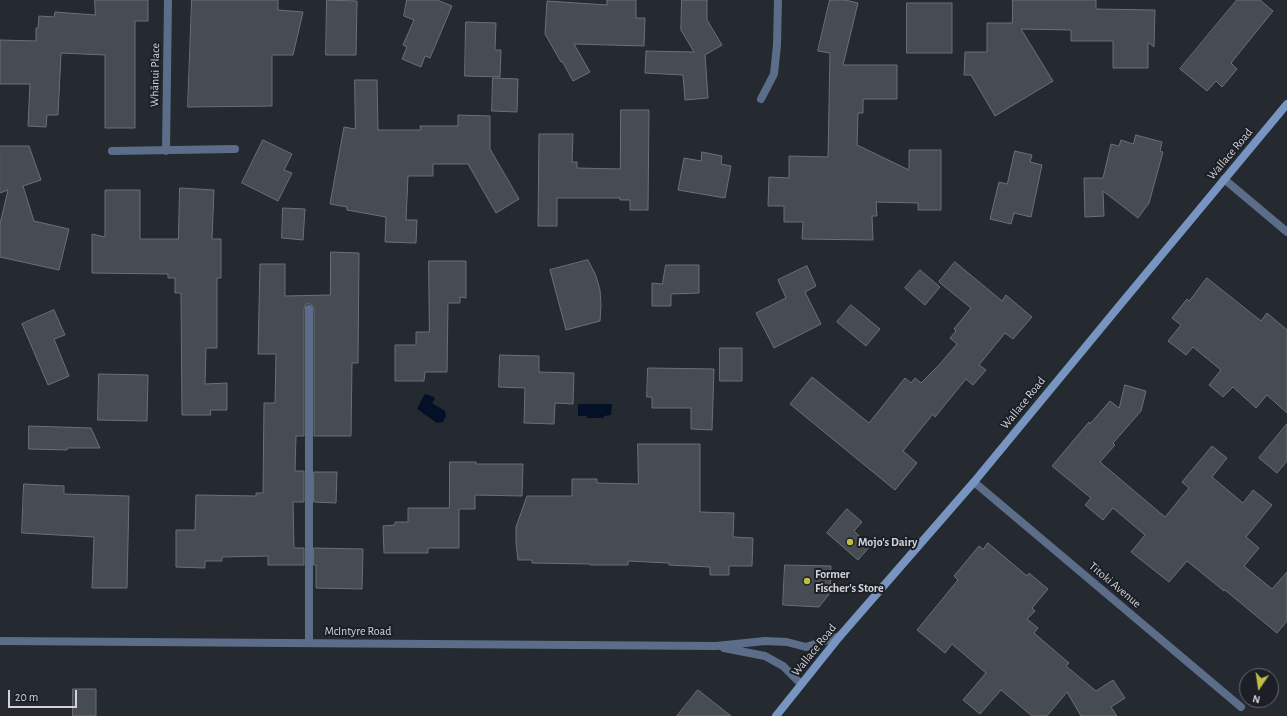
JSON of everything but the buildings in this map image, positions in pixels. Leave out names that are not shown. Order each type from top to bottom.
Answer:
[{"type":"street","name":"Whānui Place","points":[[166,151],[168,0]]},
{"type":"street","points":[[761,99],[774,74],[777,45],[778,0]]},
{"type":"street","name":"Wallace Road","points":[[776,716],[840,636],[974,482],[1287,104]]},
{"type":"street","points":[[112,151],[235,149]]},
{"type":"street","points":[[1224,180],[1287,232]]},
{"type":"street","points":[[309,309],[309,643]]},
{"type":"street","name":"Titoki Avenue","points":[[974,482],[1239,705]]},
{"type":"street","name":"McIntyre Road","points":[[0,641],[716,646],[765,641],[787,642],[806,648],[840,636]]},
{"type":"street","name":"McIntyre Road","points":[[716,646],[765,656],[783,666],[801,684]]},
{"type":"water","points":[[426,394],[434,397],[435,399],[432,403],[445,411],[446,416],[443,422],[437,423],[417,409],[424,395]]},
{"type":"water","points":[[578,404],[612,404],[611,415],[604,416],[604,418],[587,418],[587,416],[578,416]]},
{"type":"place","name":"Mojo's Dairy","points":[[850,542]]},
{"type":"place","name":"Former Fischer's Store","points":[[807,581]]}]
